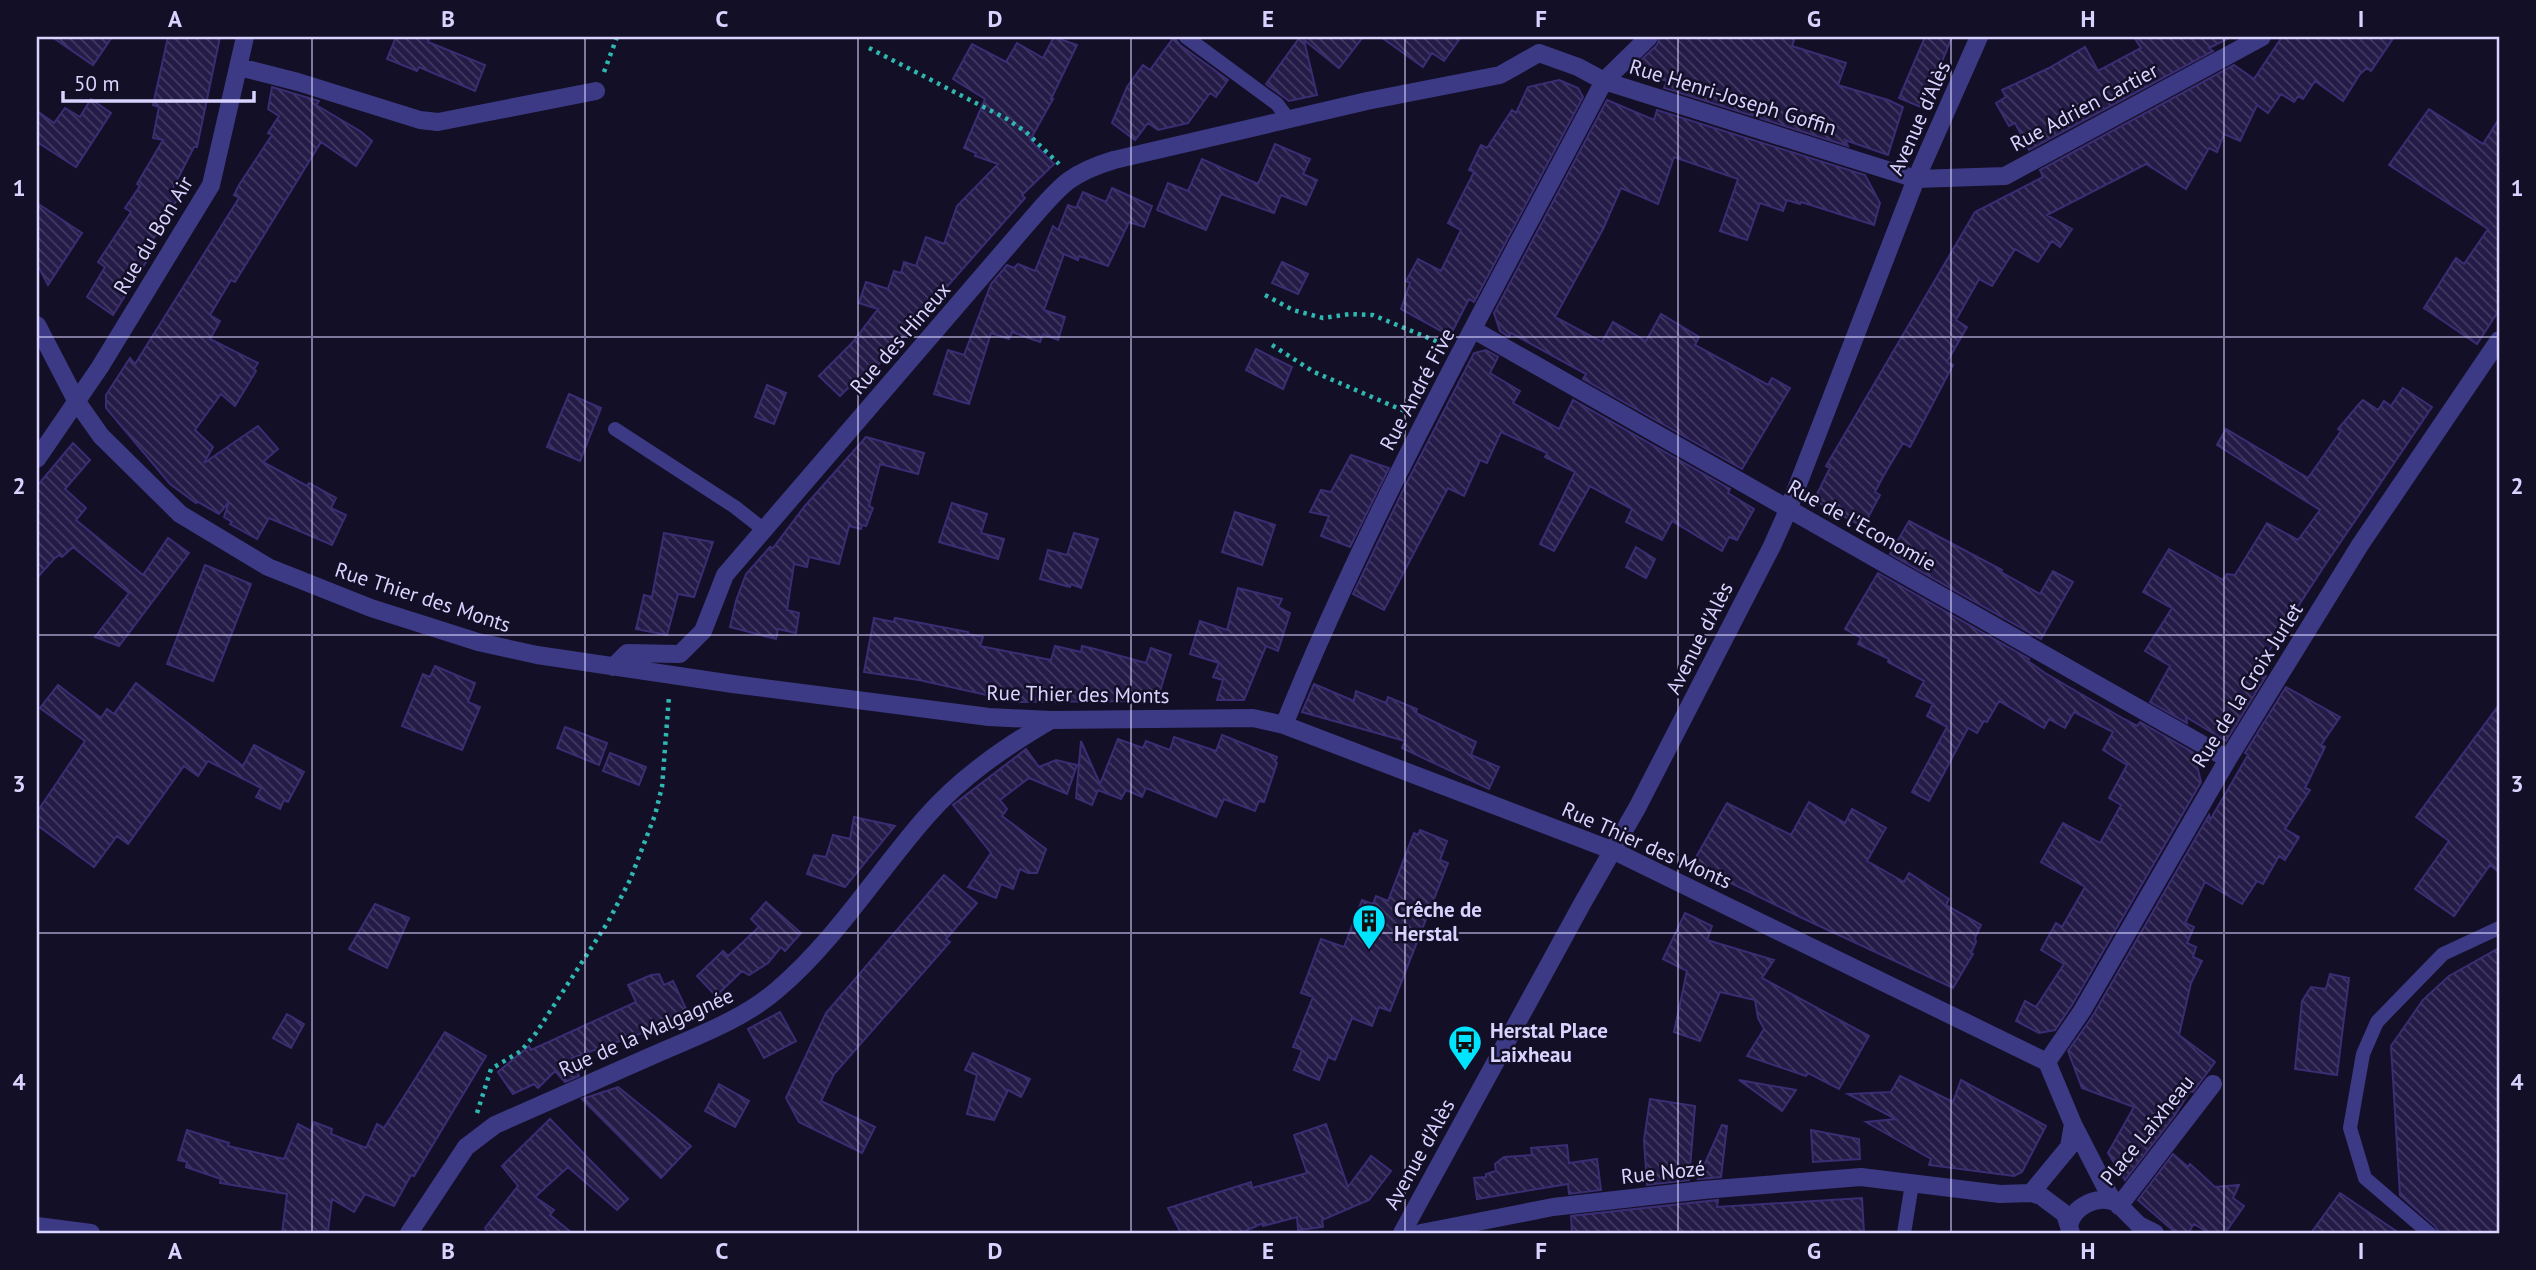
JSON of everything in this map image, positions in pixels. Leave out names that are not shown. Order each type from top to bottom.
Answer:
[{"type":"street","name":"Rue du Bon Air","points":[[37,459],[77,402],[196,214],[211,185],[245,37]]},
{"type":"street","points":[[1539,53],[1548,37]]},
{"type":"street","name":"Rue André Five","points":[[1284,724],[1317,643],[1378,513],[1604,81],[1649,37]]},
{"type":"street","name":"Avenue d'Alès","points":[[1402,1233],[1582,904],[1614,851],[1772,546],[1916,178],[1979,37]]},
{"type":"street","name":"Rue Adrien Cartier","points":[[1916,178],[2004,176],[2262,37]]},
{"type":"street","name":"Rue des Hineux","points":[[613,667],[626,653],[680,654],[703,631],[725,575],[1063,183],[1087,168],[1114,160],[1367,101],[1500,75],[1539,53]]},
{"type":"street","name":"Rue Henri-Joseph Goffin","points":[[1539,53],[1604,81],[1916,178]]},
{"type":"street","points":[[239,67],[298,82],[420,120],[438,122],[596,92]]},
{"type":"street","name":"Rue Thier des Monts","points":[[37,325],[77,402],[101,436],[180,514],[268,567],[371,608],[478,642],[613,667],[989,717],[1051,720],[1254,718],[1284,724],[1614,851],[2047,1062]]},
{"type":"street","name":"Rue de l'Economie","points":[[1474,330],[2228,760]]},
{"type":"street","name":"Rue de la Croix Jurlet","points":[[2047,1062],[2082,1011],[2228,760],[2360,545],[2499,340]]},
{"type":"street","name":"Rue de la Malgagnée","points":[[409,1233],[466,1147],[495,1125],[710,1031],[753,1008],[778,989],[818,949],[927,816],[953,789],[1002,751],[1051,720]]},
{"type":"street","name":"Place Laixheau","points":[[2047,1062],[2073,1124],[2117,1204]]},
{"type":"street","name":"Place Laixheau","points":[[2117,1204],[2213,1084]]},
{"type":"street","points":[[1912,1184],[2000,1194],[2031,1193],[2069,1147],[2073,1124]]},
{"type":"street","name":"Rue Nozé","points":[[1420,1233],[1553,1207],[1703,1190],[1861,1177],[1912,1184]]},
{"type":"street","name":"Place Laixheau","points":[[2031,1193],[2041,1196],[2065,1214],[2070,1229]]},
{"type":"street","name":"Place Laixheau","points":[[2070,1229],[2077,1210],[2089,1202],[2108,1199],[2117,1204]]},
{"type":"street","points":[[2117,1204],[2139,1224],[2155,1233]]},
{"type":"street","points":[[37,1226],[91,1233]]},
{"type":"lane","points":[[1186,37],[1277,104],[1289,120]]},
{"type":"lane","points":[[615,429],[735,507],[763,529]]},
{"type":"lane","points":[[2430,1233],[2365,1178],[2350,1128],[2363,1055],[2377,1023],[2443,954],[2499,928]]},
{"type":"lane","points":[[1904,1233],[1912,1184]]},
{"type":"path","points":[[596,92],[617,37]]},
{"type":"path","points":[[869,48],[1007,119],[1026,132],[1057,163]]},
{"type":"path","points":[[1265,295],[1293,310],[1323,318],[1350,314],[1373,315],[1460,353]]},
{"type":"path","points":[[1272,345],[1314,372],[1424,421]]},
{"type":"path","points":[[466,1147],[491,1069],[521,1051],[536,1033],[608,922],[630,880],[655,816],[662,788],[671,676]]},
{"type":"building","points":[[52,37],[112,37],[93,65]]},
{"type":"building","points":[[168,37],[220,37],[197,147],[194,147],[173,188],[181,193],[151,243],[156,246],[113,315],[87,297],[105,267],[98,262],[131,212],[125,208],[140,186],[137,184],[163,140],[153,138],[159,107],[153,105]]},
{"type":"building","points":[[396,37],[430,37],[428,42],[485,65],[475,91],[419,67],[417,71],[387,59]]},
{"type":"building","points":[[1054,37],[1077,45],[1053,99],[1030,140],[1054,164],[1022,195],[1025,198],[857,389],[852,384],[840,396],[819,376],[852,343],[878,309],[859,303],[866,282],[888,289],[894,271],[901,273],[904,262],[916,266],[926,237],[944,244],[957,206],[998,164],[975,156],[976,153],[964,148],[985,99],[953,79],[972,44],[1006,62],[1017,43],[1043,58]]},
{"type":"building","points":[[1174,37],[1180,45],[1228,80],[1216,97],[1210,93],[1188,123],[1158,130],[1148,123],[1135,140],[1112,123],[1127,87],[1143,65],[1150,70]]},
{"type":"building","points":[[1300,37],[1363,37],[1339,68],[1304,40],[1317,95],[1289,101],[1266,84]]},
{"type":"building","points":[[1381,37],[1461,37],[1444,61],[1432,53],[1423,67]]},
{"type":"building","points":[[1660,37],[1795,37],[1792,46],[1846,63],[1838,85],[1903,107],[1888,155],[1845,140],[1848,146],[1664,88],[1667,81],[1631,70],[1642,63],[1641,60],[1657,45]]},
{"type":"building","points":[[1925,37],[1952,37],[1923,108],[1899,98]]},
{"type":"building","points":[[2134,37],[2231,37],[2209,48],[2213,51],[2029,150],[2015,123],[2009,126],[1996,103],[2006,97],[2002,90],[2085,47],[2098,71],[2141,48]]},
{"type":"building","points":[[2282,37],[2394,37],[2371,71],[2367,68],[2360,74],[2343,101],[2315,81],[2303,99],[2298,96],[2294,102],[2281,94],[2268,113],[2257,105],[2240,141],[2224,134],[2217,152],[2209,148],[2186,189],[2146,164],[2047,215],[2072,229],[2060,247],[2052,241],[2038,262],[2015,249],[1992,286],[1979,279],[1956,320],[1967,327],[1947,362],[1953,365],[1910,447],[1903,443],[1884,475],[1875,492],[1880,495],[1863,527],[1814,500],[1830,468],[1826,466],[1975,212],[2043,177],[2040,170],[2234,65],[2254,79]]},
{"type":"building","points":[[1559,80],[1578,88],[1583,97],[1474,302],[1469,299],[1450,336],[1401,309],[1410,283],[1406,281],[1418,259],[1441,271],[1461,230],[1448,223],[1474,172],[1469,170],[1481,145],[1487,148],[1512,110],[1516,113],[1528,87]]},
{"type":"building","points":[[272,87],[319,101],[316,105],[372,141],[356,166],[321,142],[235,282],[231,280],[210,315],[220,321],[210,339],[258,363],[235,406],[221,394],[195,430],[213,447],[204,463],[258,426],[278,449],[263,462],[336,498],[331,508],[346,515],[332,545],[269,518],[257,539],[230,524],[232,522],[224,517],[229,502],[219,514],[196,503],[170,484],[106,408],[106,395],[130,358],[135,364],[239,198],[234,195],[239,185],[272,135],[268,133],[279,116],[268,109]]},
{"type":"building","points":[[91,99],[111,113],[76,167],[37,142],[37,111],[54,123],[65,108],[80,117]]},
{"type":"building","points":[[1607,100],[1654,120],[1657,110],[1865,175],[1880,203],[1874,225],[1801,202],[1800,204],[1787,200],[1783,211],[1760,203],[1747,240],[1720,231],[1738,179],[1674,157],[1658,204],[1621,188],[1603,229],[1555,317],[1602,342],[1613,322],[1646,341],[1661,314],[1699,337],[1695,345],[1768,385],[1772,378],[1790,388],[1742,469],[1583,379],[1586,374],[1511,333],[1509,337],[1500,331],[1494,313]]},
{"type":"building","points":[[2429,109],[2483,144],[2499,119],[2499,310],[2477,344],[2424,308],[2456,258],[2464,264],[2488,229],[2389,165]]},
{"type":"building","points":[[1275,144],[1310,159],[1303,174],[1317,180],[1306,205],[1281,195],[1274,213],[1221,194],[1206,230],[1157,210],[1168,183],[1188,191],[1202,159],[1258,184]]},
{"type":"building","points":[[1112,188],[1152,206],[1144,227],[1129,222],[1108,266],[1079,256],[1078,260],[1064,254],[1044,310],[1065,317],[1058,340],[1043,334],[1040,342],[1012,332],[1009,339],[991,333],[969,404],[934,394],[948,350],[964,355],[991,284],[1007,265],[1014,268],[1018,264],[1035,271],[1053,226],[1058,230],[1068,205],[1076,208],[1083,192],[1106,202]]},
{"type":"building","points":[[37,203],[82,233],[48,285],[37,264]]},
{"type":"building","points":[[1282,262],[1308,274],[1298,294],[1272,283]]},
{"type":"building","points":[[1256,349],[1292,367],[1283,389],[1246,370]]},
{"type":"building","points":[[1486,350],[1498,357],[1490,373],[1520,391],[1513,403],[1559,429],[1573,400],[1730,489],[1728,493],[1754,509],[1737,540],[1729,537],[1722,551],[1672,521],[1662,540],[1626,522],[1632,509],[1590,486],[1554,551],[1540,544],[1575,472],[1545,457],[1547,453],[1501,432],[1487,463],[1480,460],[1464,496],[1448,488],[1384,610],[1353,594],[1474,353]]},
{"type":"building","points":[[767,385],[786,393],[774,424],[755,417]]},
{"type":"building","points":[[2403,388],[2432,407],[2256,671],[2266,676],[2226,741],[2186,717],[2187,723],[2150,702],[2170,666],[2145,651],[2172,608],[2143,592],[2169,549],[2223,580],[2227,574],[2235,575],[2267,523],[2298,540],[2320,510],[2217,445],[2226,429],[2308,478],[2341,431],[2338,429],[2363,400],[2378,410],[2384,401],[2391,406]]},
{"type":"building","points":[[569,394],[601,408],[580,461],[547,447]]},
{"type":"building","points":[[866,437],[924,453],[918,474],[880,464],[869,506],[873,508],[866,526],[862,525],[861,529],[849,526],[839,564],[809,557],[807,567],[794,564],[787,610],[799,613],[796,633],[778,629],[776,639],[730,627],[746,574],[770,547],[773,548],[804,507]]},
{"type":"building","points":[[73,443],[90,460],[65,489],[86,508],[76,520],[143,575],[168,538],[189,553],[119,646],[95,637],[129,593],[73,547],[62,557],[59,555],[54,559],[37,578],[37,486]]},
{"type":"building","points":[[1351,455],[1389,468],[1350,547],[1321,536],[1329,516],[1310,512],[1321,490],[1331,492]]},
{"type":"building","points":[[952,503],[987,514],[981,533],[1004,539],[998,559],[939,542]]},
{"type":"building","points":[[1235,512],[1275,525],[1262,565],[1222,552]]},
{"type":"building","points":[[1909,521],[2002,570],[2001,572],[2040,594],[2053,571],[2073,582],[2041,639],[1890,554]]},
{"type":"building","points":[[664,533],[713,542],[694,597],[678,594],[667,635],[636,629],[644,595],[652,597]]},
{"type":"building","points":[[1074,533],[1098,539],[1081,588],[1040,579],[1048,550],[1067,555]]},
{"type":"building","points":[[1636,547],[1655,559],[1646,578],[1626,567]]},
{"type":"building","points":[[205,565],[251,584],[213,681],[167,664]]},
{"type":"building","points":[[1878,573],[2029,659],[2028,661],[2045,673],[2124,719],[2137,726],[2140,722],[2194,753],[2201,782],[2055,1030],[2039,1033],[2016,1021],[2025,1001],[2036,1007],[2064,964],[2041,950],[2056,923],[2062,927],[2085,887],[2041,862],[2063,823],[2100,843],[2121,805],[2109,798],[2127,765],[2103,750],[2113,732],[2074,712],[2065,728],[2049,719],[2044,728],[1999,701],[1977,733],[1968,728],[1929,801],[1912,792],[1947,727],[1927,716],[1933,704],[1916,696],[1924,681],[1858,644],[1861,638],[1845,629]]},
{"type":"building","points":[[1238,588],[1282,599],[1278,607],[1290,613],[1278,651],[1266,646],[1244,700],[1217,700],[1223,680],[1213,677],[1219,663],[1190,654],[1200,621],[1227,630]]},
{"type":"building","points":[[874,618],[894,622],[895,618],[968,632],[983,637],[980,646],[1051,660],[1055,646],[1081,652],[1082,646],[1146,663],[1151,648],[1171,655],[1157,701],[1018,702],[919,680],[864,672]]},
{"type":"building","points":[[435,666],[475,683],[468,702],[480,707],[462,750],[402,726],[423,674],[430,677]]},
{"type":"building","points":[[136,683],[243,766],[254,745],[304,772],[288,802],[284,800],[280,809],[256,797],[261,788],[208,761],[198,776],[184,766],[128,844],[117,836],[94,867],[37,825],[37,812],[85,741],[40,708],[58,685],[101,718],[107,709],[114,714]]},
{"type":"building","points":[[1314,684],[1354,701],[1356,691],[1386,703],[1388,697],[1417,709],[1416,713],[1476,742],[1471,755],[1499,767],[1489,789],[1402,748],[1405,741],[1302,712]]},
{"type":"building","points":[[2286,687],[2340,717],[2321,745],[2325,747],[2305,788],[2310,790],[2285,829],[2299,837],[2285,860],[2279,856],[2263,884],[2257,881],[2242,904],[2205,882],[2185,923],[2194,927],[2187,943],[2196,947],[2193,957],[2202,961],[2191,983],[2179,1035],[2215,1062],[2193,1092],[2190,1091],[2125,1180],[2108,1153],[2134,1107],[2082,1088],[2068,1051],[2092,1017],[2209,815],[2210,820],[2248,755],[2245,753]]},
{"type":"building","points":[[2499,705],[2499,872],[2490,865],[2454,916],[2415,889],[2449,841],[2416,817]]},
{"type":"building","points":[[565,727],[607,743],[599,765],[557,748]]},
{"type":"building","points":[[1222,735],[1277,757],[1264,802],[1259,801],[1255,811],[1224,799],[1216,817],[1146,788],[1142,797],[1126,790],[1121,799],[1098,790],[1092,805],[1076,798],[1081,741],[1100,784],[1118,739],[1143,748],[1146,741],[1170,750],[1174,737],[1216,751]]},
{"type":"building","points":[[1026,749],[1039,767],[1056,760],[1077,765],[1067,794],[1029,778],[1000,800],[1007,809],[1002,816],[1046,849],[1037,873],[1020,869],[1013,889],[1001,884],[996,898],[968,887],[991,853],[953,805]]},
{"type":"building","points":[[610,753],[646,767],[639,785],[603,771]]},
{"type":"building","points":[[1809,802],[1845,823],[1852,809],[1886,828],[1867,861],[1904,882],[1909,873],[1949,899],[1946,905],[1981,925],[1975,938],[1971,953],[1973,954],[1953,988],[1692,864],[1727,803],[1791,835]]},
{"type":"building","points":[[854,817],[895,826],[845,887],[807,874],[814,855],[826,857],[833,835],[850,839]]},
{"type":"building","name":"Crêche de Herstal","points":[[1420,830],[1447,841],[1440,860],[1448,863],[1390,1011],[1379,1007],[1372,1026],[1352,1018],[1335,1060],[1328,1057],[1319,1080],[1294,1070],[1302,1050],[1293,1047],[1313,997],[1301,993],[1321,939],[1344,947],[1362,900],[1373,904],[1376,896],[1388,901],[1414,833],[1418,835]]},
{"type":"building","points":[[944,875],[977,903],[946,939],[950,942],[834,1074],[821,1101],[875,1127],[862,1153],[799,1122],[786,1098],[826,1013]]},
{"type":"building","points":[[766,902],[801,933],[785,951],[781,947],[768,963],[749,975],[742,971],[716,996],[697,976],[723,951],[728,956],[759,927],[751,919]]},
{"type":"building","points":[[375,904],[409,918],[387,968],[349,949]]},
{"type":"building","points":[[1685,913],[1712,926],[1707,940],[1774,960],[1762,978],[1869,1036],[1839,1089],[1808,1073],[1806,1076],[1747,1056],[1764,1029],[1758,1018],[1755,1000],[1720,992],[1700,1041],[1674,1032],[1687,971],[1663,959]]},
{"type":"building","points":[[2499,948],[2499,1233],[2438,1233],[2435,1226],[2400,1195],[2391,1046],[2423,1000],[2449,976]]},
{"type":"building","points":[[659,974],[664,985],[673,981],[688,1013],[656,1028],[572,1058],[579,1076],[565,1082],[555,1071],[538,1088],[534,1084],[513,1094],[498,1072],[529,1046],[531,1050],[636,1002],[628,985]]},
{"type":"building","points":[[2330,974],[2349,978],[2337,1075],[2295,1069],[2302,1001],[2311,987],[2326,989]]},
{"type":"building","points":[[780,1012],[796,1041],[764,1058],[748,1029]]},
{"type":"building","points":[[287,1014],[304,1024],[291,1048],[273,1038]]},
{"type":"building","points":[[445,1032],[486,1056],[394,1206],[365,1194],[354,1212],[332,1199],[328,1231],[282,1233],[287,1194],[220,1183],[221,1179],[186,1167],[187,1162],[178,1160],[187,1130],[229,1143],[228,1146],[284,1159],[298,1124],[311,1131],[314,1122],[332,1129],[331,1134],[366,1148],[377,1124],[384,1128]]},
{"type":"building","points":[[973,1053],[1030,1079],[1021,1097],[1008,1090],[994,1120],[967,1114],[977,1075],[965,1070]]},
{"type":"building","points":[[1900,1076],[1953,1102],[1961,1080],[2046,1126],[2022,1172],[2014,1176],[1929,1165],[1931,1159],[1866,1122],[1896,1119],[1848,1094],[1891,1092]]},
{"type":"building","points":[[1739,1080],[1796,1090],[1782,1111]]},
{"type":"building","points":[[719,1084],[749,1101],[735,1127],[705,1111]]},
{"type":"building","points":[[618,1087],[691,1146],[661,1178],[582,1099]]},
{"type":"building","points":[[1650,1099],[1695,1106],[1689,1180],[1647,1185],[1644,1140]]},
{"type":"building","points":[[550,1119],[628,1199],[617,1210],[568,1167],[535,1197],[554,1210],[550,1215],[572,1233],[489,1233],[485,1228],[518,1186],[502,1166]]},
{"type":"building","points":[[1326,1124],[1348,1187],[1371,1156],[1391,1171],[1369,1200],[1322,1220],[1323,1227],[1298,1230],[1297,1217],[1263,1226],[1263,1223],[1241,1233],[1181,1233],[1168,1208],[1251,1182],[1252,1188],[1307,1173],[1294,1135]]},
{"type":"building","points":[[1722,1125],[1727,1126],[1721,1177],[1698,1179]]},
{"type":"building","points":[[1811,1130],[1859,1139],[1860,1159],[1813,1162]]},
{"type":"building","points":[[1567,1145],[1569,1163],[1597,1159],[1601,1190],[1569,1194],[1568,1184],[1477,1199],[1474,1178],[1486,1177],[1486,1174],[1496,1171],[1495,1164],[1504,1157],[1532,1155],[1531,1148]]},
{"type":"building","points":[[2173,1154],[2188,1167],[2190,1164],[2215,1187],[2239,1185],[2233,1198],[2244,1206],[2225,1233],[2209,1233],[2194,1224],[2188,1233],[2176,1233],[2138,1200]]},
{"type":"building","points":[[2340,1193],[2399,1233],[2311,1233]]},
{"type":"building","points":[[1862,1198],[1864,1233],[1572,1233],[1571,1216],[1718,1200],[1717,1207]]},
{"type":"place","name":"Crêche de Herstal","points":[[1369,951]]},
{"type":"place","name":"Herstal Place Laixheau","points":[[1465,1072]]}]
